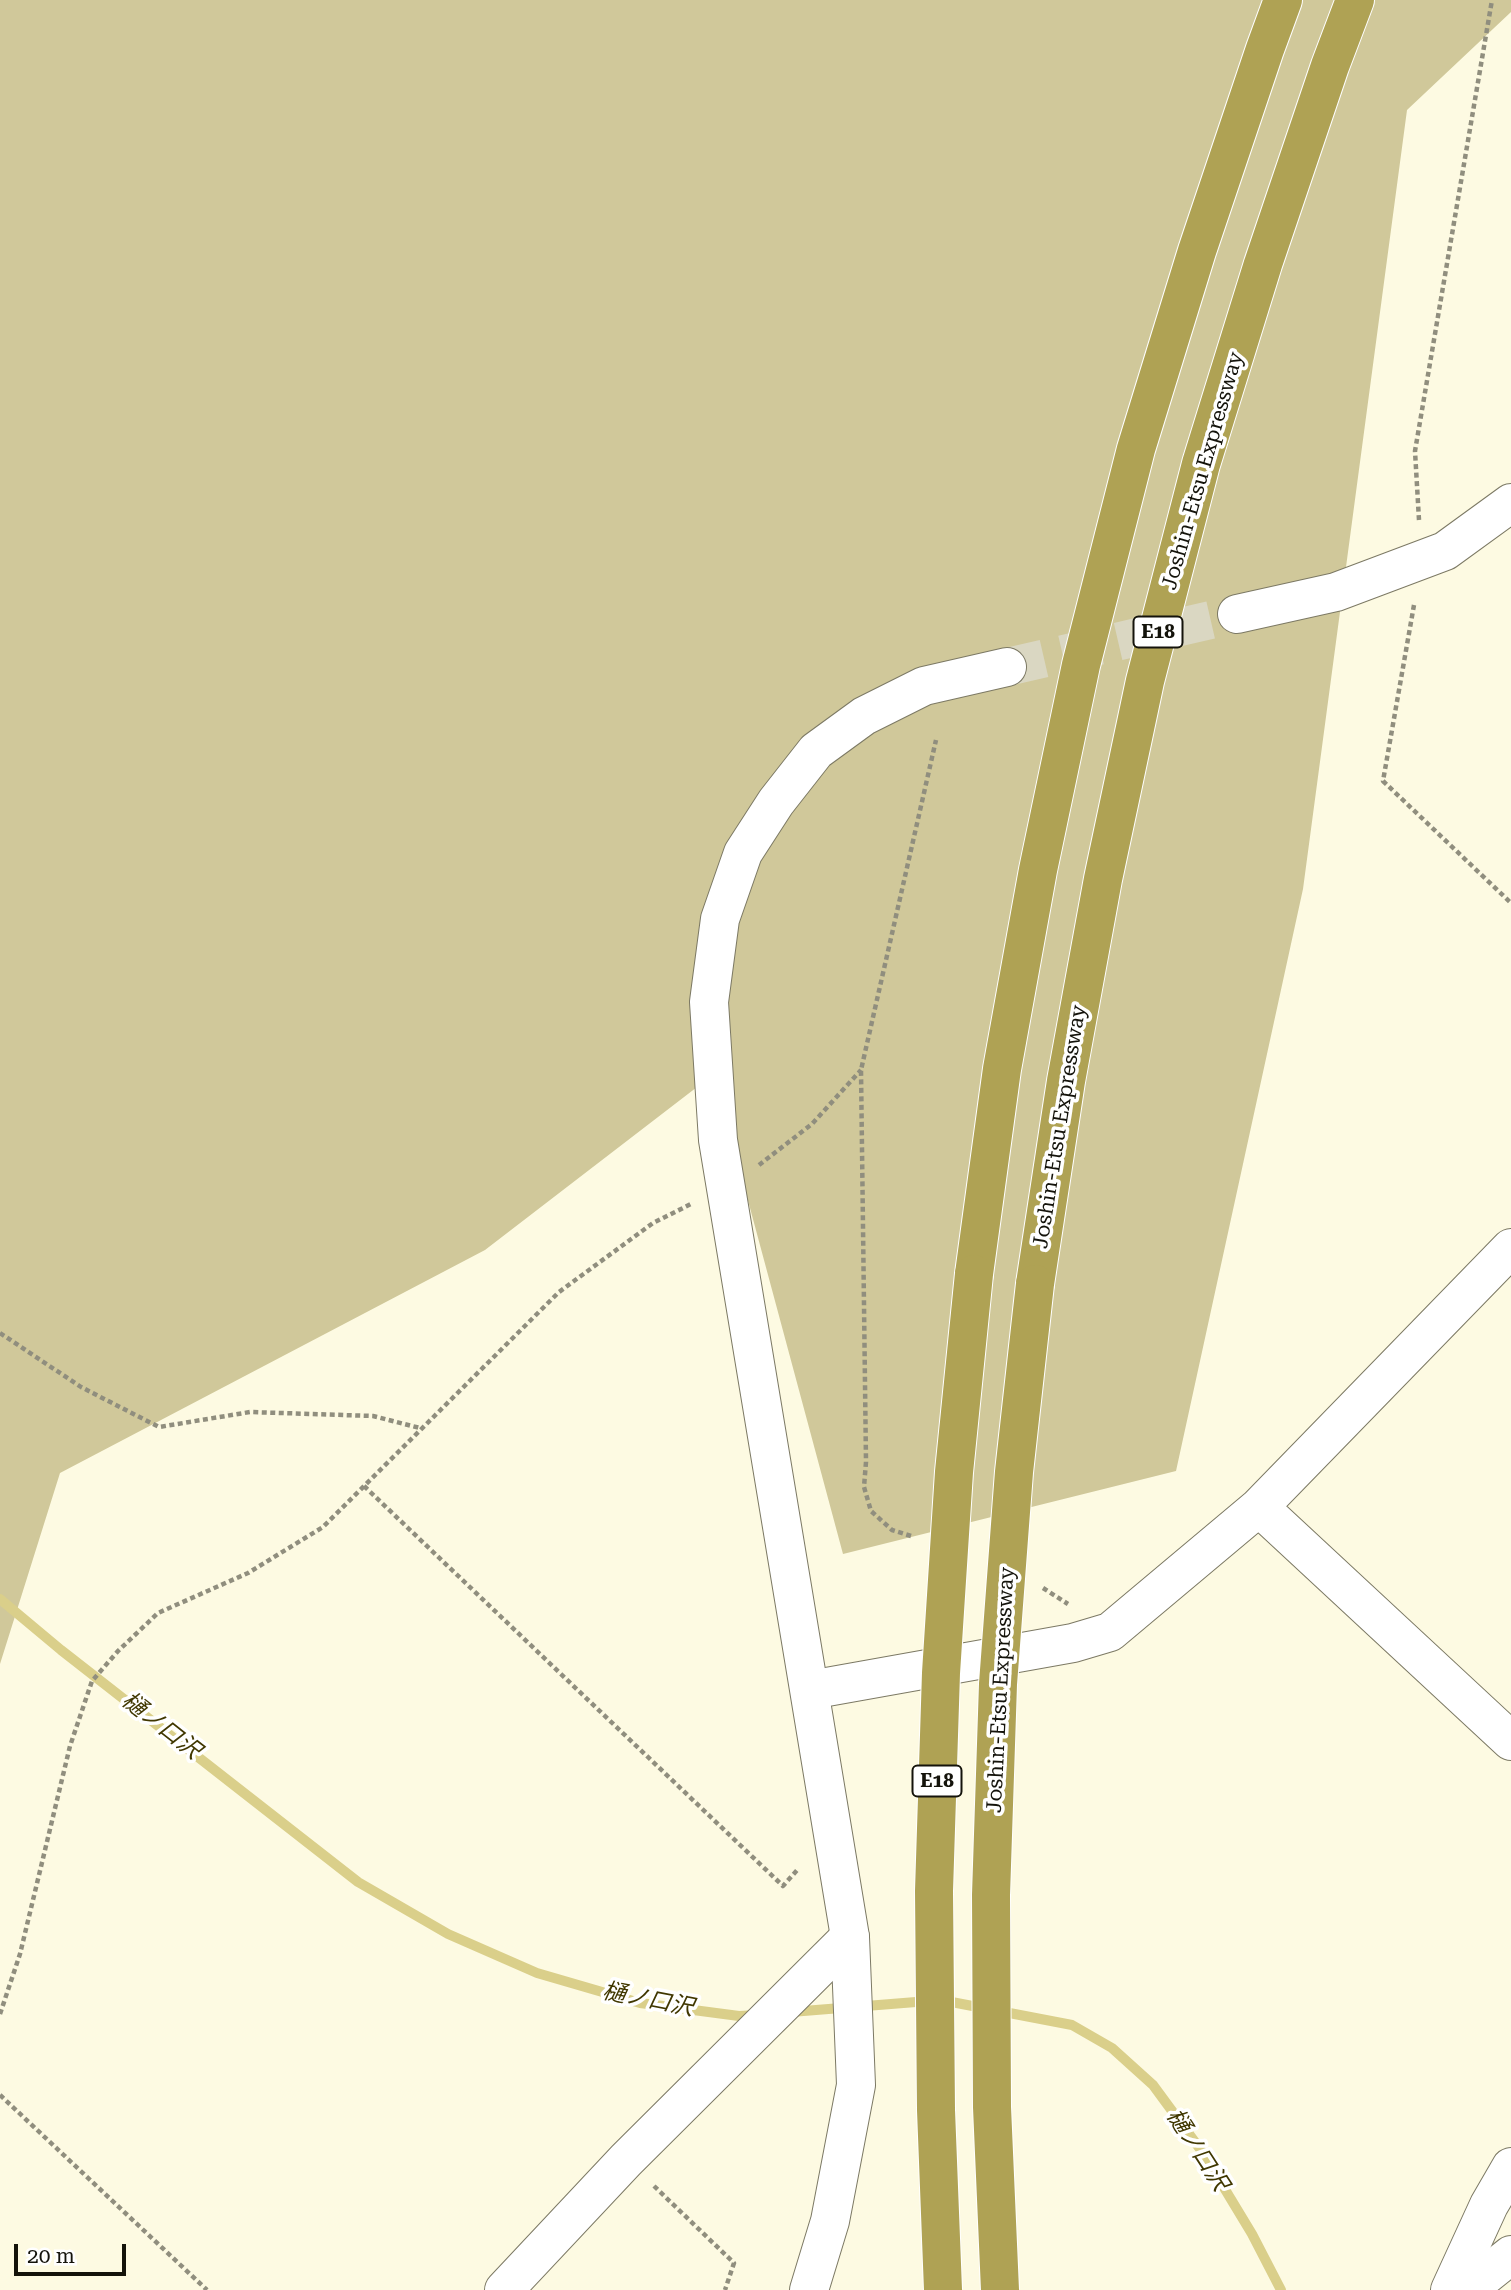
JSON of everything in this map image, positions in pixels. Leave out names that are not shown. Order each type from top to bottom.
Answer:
[{"type":"highway","name":"E18","points":[[943,2290],[936,2110],[934,1891],[944,1619],[954,1472],[974,1274],[1002,1069],[1038,870],[1081,665],[1136,449],[1197,251],[1283,0]]},
{"type":"highway","name":"Joshin-Etsu Expressway","points":[[1000,2290],[992,2107],[991,1948],[998,1697],[1014,1472],[1035,1284],[1066,1081],[1103,879],[1149,667],[1201,464],[1263,264],[1330,66],[1356,0]]},
{"type":"street","points":[[1237,614],[1335,592],[1445,551],[1511,503]]},
{"type":"street","points":[[809,2290],[830,2221],[856,2085],[850,1937],[719,1140],[709,1002],[720,919],[743,853],[776,802],[816,751],[864,716],[924,686],[1007,667]]},
{"type":"street","points":[[810,1690],[1073,1643],[1110,1632],[1259,1507],[1511,1248]]},
{"type":"street","points":[[1259,1507],[1511,1741]]},
{"type":"street","points":[[504,2290],[626,2160],[850,1937]]},
{"type":"street","points":[[1450,2290],[1489,2205],[1511,2167]]},
{"type":"street","points":[[1467,2290],[1511,2255]]},
{"type":"path","points":[[1492,0],[1415,451],[1422,560],[1383,781],[1511,903]]},
{"type":"path","points":[[919,1538],[892,1530],[878,1518],[871,1511],[863,1487],[866,1462],[861,1070],[936,740]]},
{"type":"path","points":[[757,1167],[812,1124],[861,1070]]},
{"type":"path","points":[[0,2014],[20,1954],[71,1746],[92,1681],[118,1651],[158,1613],[248,1573],[323,1527],[559,1292],[653,1223],[700,1199]]},
{"type":"path","points":[[0,1334],[81,1388],[159,1427],[250,1412],[373,1416],[421,1429]]},
{"type":"path","points":[[365,1486],[783,1886],[832,1830]]},
{"type":"path","points":[[1033,1582],[1110,1632]]},
{"type":"path","points":[[0,2095],[207,2290]]},
{"type":"path","points":[[626,2160],[734,2263],[725,2290]]},
{"type":"shaded area","points":[[0,0],[1511,0],[1511,12],[1407,110],[1303,889],[1176,1471],[843,1554],[714,1074],[485,1250],[60,1473],[0,1664]]},
{"type":"waterway","name":"樋ノ口沢","points":[[0,1599],[61,1650],[358,1882],[448,1934],[537,1973],[640,2003],[739,2016],[757,2015]]},
{"type":"waterway","name":"樋ノ口沢","points":[[791,2012],[941,2000],[983,2008]]},
{"type":"waterway","name":"樋ノ口沢","points":[[999,2011],[1072,2025],[1112,2048],[1153,2085],[1203,2153],[1252,2234],[1281,2290]]},
{"type":"tunnel","points":[[1007,667],[1237,614]]}]
